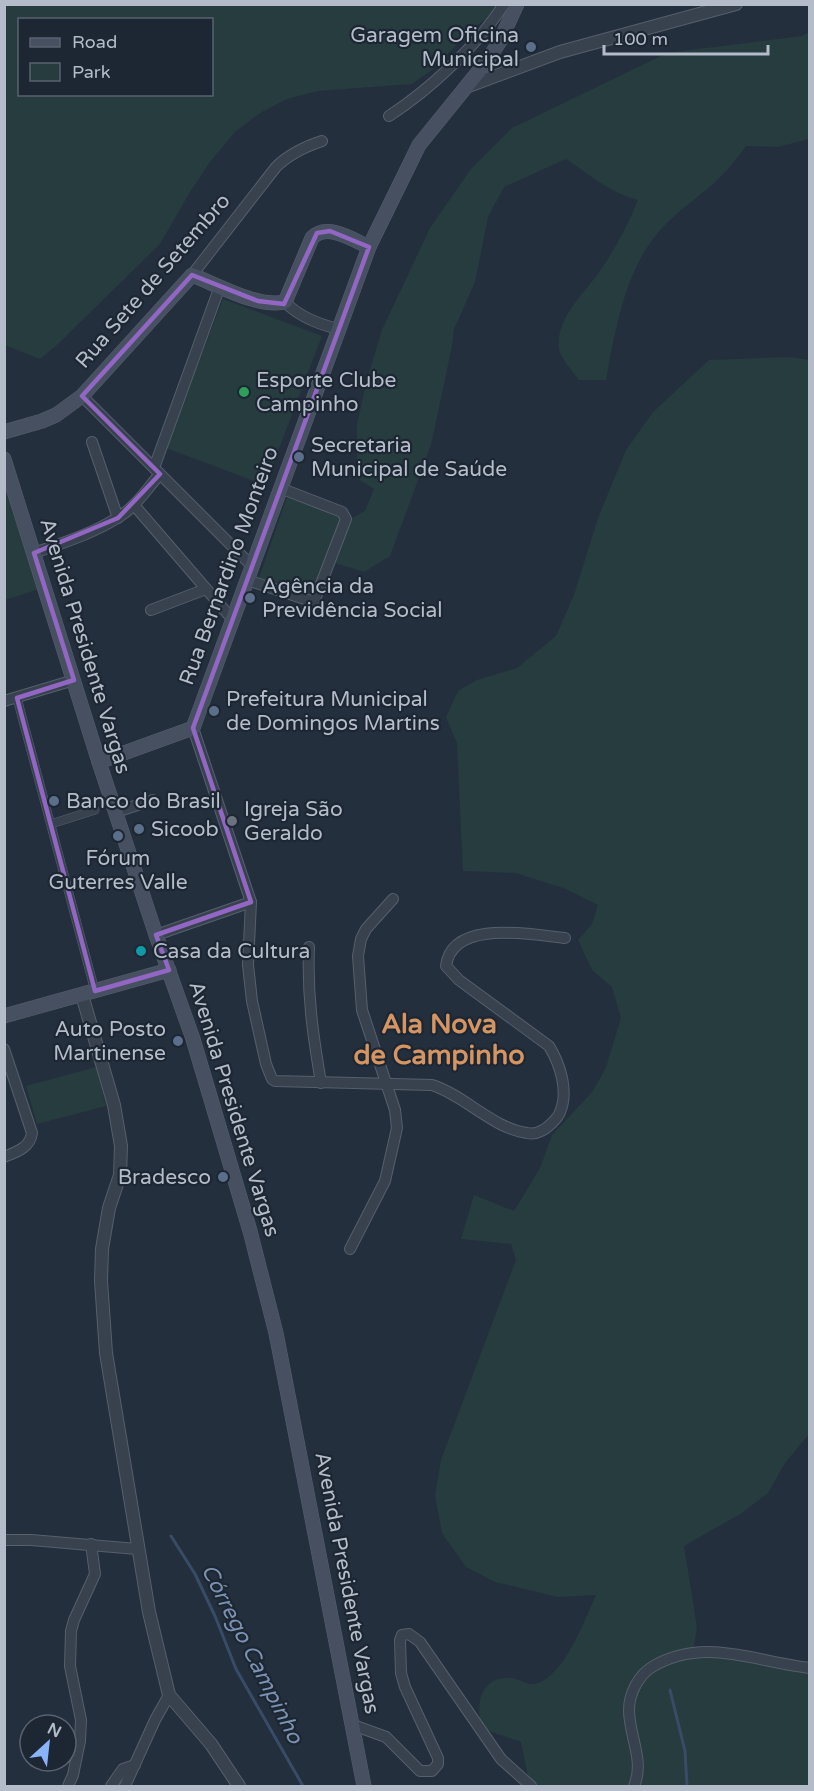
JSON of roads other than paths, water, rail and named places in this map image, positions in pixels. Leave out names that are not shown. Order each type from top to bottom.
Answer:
[{"type":"main road","name":"Rua Bernardino Monteiro","points":[[193,728],[369,247],[419,145],[487,61],[500,41],[517,4]]},
{"type":"main road","points":[[192,275],[258,301],[285,302],[312,238],[317,233],[330,231],[369,247]]},
{"type":"main road","name":"Rua Sete de Setembro","points":[[4,432],[49,418],[82,396],[192,275]]},
{"type":"main road","name":"Avenida Presidente Vargas","points":[[4,459],[99,762],[193,1039],[276,1333],[364,1786]]},
{"type":"main road","points":[[99,762],[193,728]]},
{"type":"main road","points":[[4,1016],[169,970]]},
{"type":"street","points":[[389,116],[421,93],[465,52],[504,4]]},
{"type":"street","points":[[466,87],[560,52],[736,4]]},
{"type":"street","name":"Rua Sete de Setembro","points":[[192,275],[276,167],[286,157],[321,141]]},
{"type":"street","points":[[34,553],[80,537],[118,518],[134,505],[157,471],[220,286]]},
{"type":"street","points":[[285,302],[300,315],[318,324],[338,329]]},
{"type":"street","points":[[82,396],[252,566]]},
{"type":"street","points":[[92,442],[118,518]]},
{"type":"street","points":[[247,580],[314,602],[346,519],[342,512],[280,488]]},
{"type":"street","points":[[134,505],[232,620]]},
{"type":"street","points":[[151,610],[206,590]]},
{"type":"street","points":[[4,702],[74,680]]},
{"type":"street","points":[[17,698],[51,824],[122,1146],[120,1175],[109,1208],[102,1249],[101,1281],[106,1353],[149,1612],[169,1695],[211,1744],[239,1786]]},
{"type":"street","points":[[193,728],[251,902],[248,965],[252,1001],[266,1064],[272,1079],[280,1082],[432,1085],[443,1088],[465,1100],[487,1116],[528,1134],[540,1132],[560,1114],[564,1098],[562,1076],[556,1058],[549,1046],[459,980],[446,966],[447,957],[455,945],[465,939],[485,933],[565,938]]},
{"type":"street","points":[[116,812],[153,800]]},
{"type":"street","points":[[51,824],[95,810]]},
{"type":"street","points":[[350,1249],[385,1181],[397,1128],[395,1110],[362,1010],[358,956],[361,939],[366,929],[393,899]]},
{"type":"street","points":[[156,935],[251,902]]},
{"type":"street","points":[[309,946],[309,1004],[321,1083]]},
{"type":"street","points":[[4,1049],[32,1133],[26,1146],[4,1157]]},
{"type":"street","points":[[4,1540],[91,1544],[137,1549]]},
{"type":"street","points":[[68,1786],[73,1775],[80,1741],[81,1720],[70,1666],[71,1631],[95,1574],[91,1544]]},
{"type":"street","points":[[352,1725],[386,1737],[420,1771],[432,1772],[436,1768],[438,1758],[405,1687],[401,1673],[400,1640],[402,1635],[409,1634],[420,1642],[501,1759],[531,1786]]},
{"type":"street","points":[[634,1786],[638,1764],[629,1711],[630,1699],[644,1672],[668,1658],[703,1651],[730,1653],[810,1668]]},
{"type":"street","points":[[125,1786],[169,1695]]},
{"type":"street","points":[[111,1786],[123,1769],[135,1765]]},
{"type":"waterway","name":"Córrego Campinho","points":[[171,1536],[195,1574],[236,1669],[303,1786]]},
{"type":"waterway","points":[[670,1690],[685,1751],[687,1786]]},
{"type":"place","name":"Garagem Oficina Municipal","points":[[531,47]]},
{"type":"place","name":"Esporte Clube Campinho","points":[[244,392]]},
{"type":"place","name":"Secretaria Municipal de Saúde","points":[[299,457]]},
{"type":"place","name":"Agência da Previdência Social","points":[[250,598]]},
{"type":"place","name":"Prefeitura Municipal de Domingos Martins","points":[[214,711]]},
{"type":"place","name":"Banco do Brasil","points":[[54,801]]},
{"type":"place","name":"Igreja São Geraldo","points":[[232,821]]},
{"type":"place","name":"Sicoob","points":[[139,829]]},
{"type":"place","name":"Fórum Guterres Valle","points":[[118,836]]},
{"type":"place","name":"Casa da Cultura","points":[[141,951]]},
{"type":"place","name":"Auto Posto Martinense","points":[[178,1041]]},
{"type":"place","name":"Bradesco","points":[[223,1177]]},
{"type":"district","name":"Ala Nova de Campinho","points":[[439,1040]]}]
